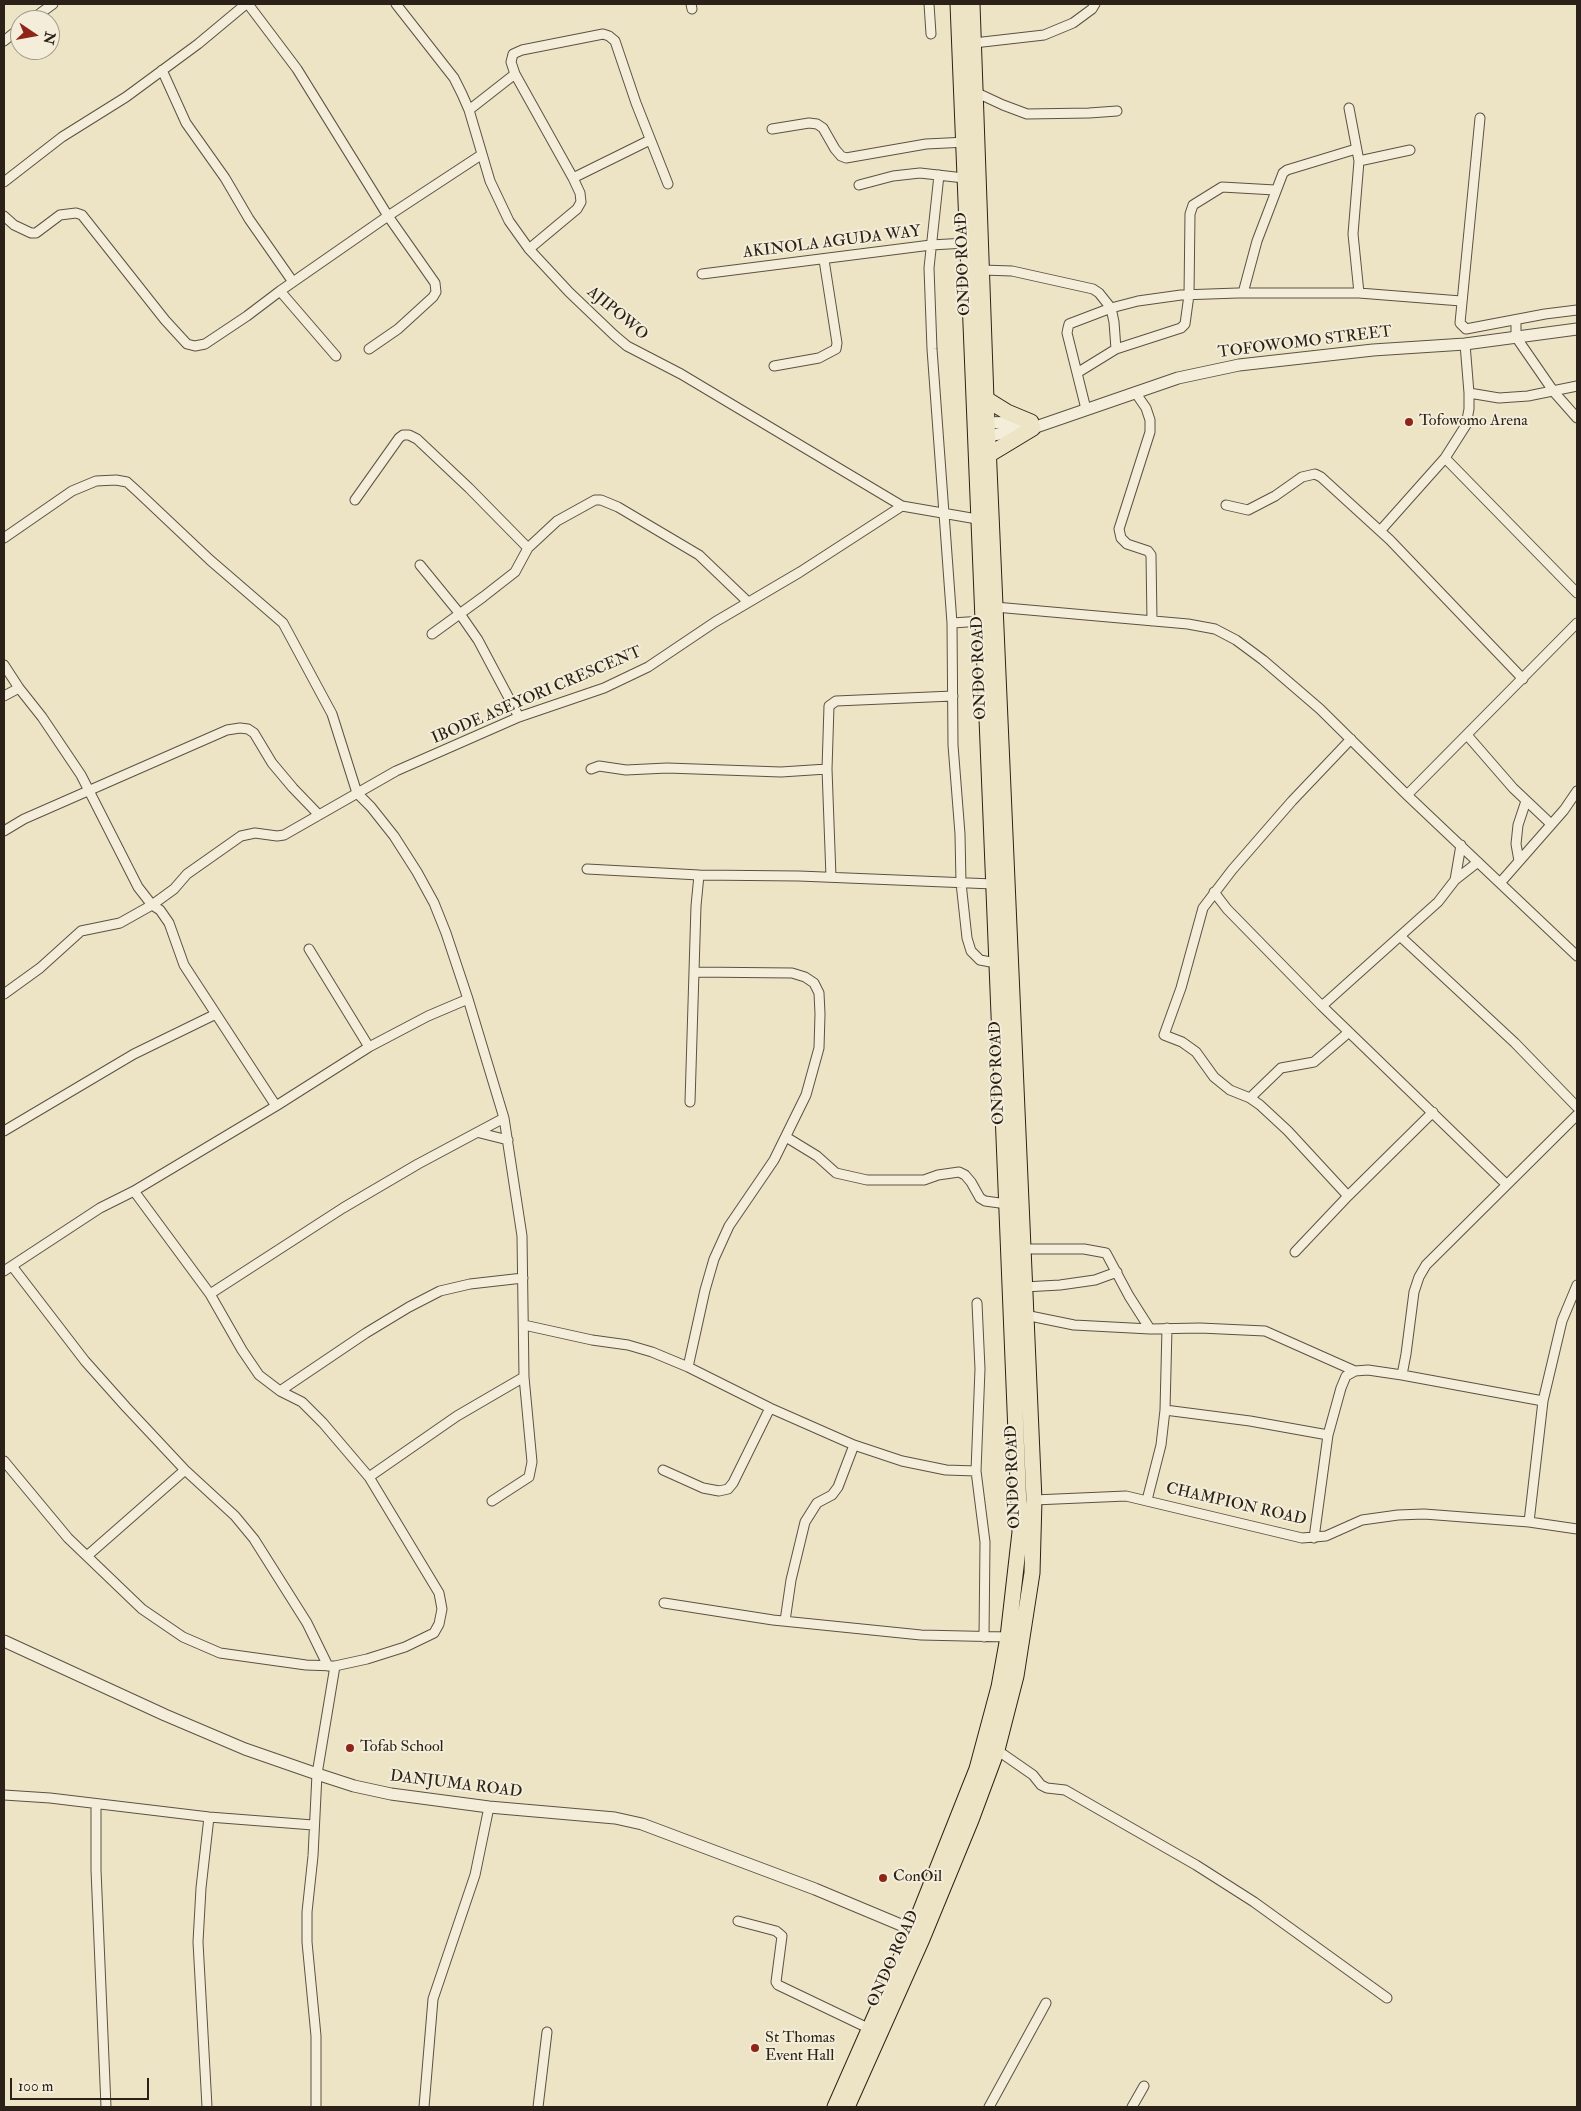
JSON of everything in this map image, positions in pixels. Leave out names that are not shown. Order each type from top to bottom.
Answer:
[{"type":"main road","name":"ONDO ROAD","points":[[847,2107],[941,1877],[997,1750],[1009,1707],[1024,1630],[1032,1573],[1034,1500],[1024,1287],[1009,1089],[996,963],[983,621],[977,519],[982,430],[986,399],[982,270],[958,4]]},
{"type":"main road","name":"ONDO ROAD","points":[[835,2107],[913,1930],[941,1877],[977,1769],[999,1687],[1008,1638],[1020,1532],[1007,1204],[1009,1089],[990,454],[982,430],[966,243],[964,178],[976,92],[972,4]]},
{"type":"main road","points":[[986,399],[1007,412],[1036,425],[1021,438],[990,454]]},
{"type":"street","points":[[4,182],[62,137],[120,101],[247,4],[297,69],[388,216],[435,283],[436,292],[433,297],[398,329],[369,349]]},
{"type":"street","name":"AJIPOWO","points":[[396,4],[454,78],[469,110],[490,181],[508,221],[529,249],[569,292],[627,346],[681,374],[902,506],[977,519]]},
{"type":"street","points":[[929,4],[931,34]]},
{"type":"street","points":[[974,43],[1044,35],[1073,23],[1095,4]]},
{"type":"street","points":[[529,249],[577,209],[580,202],[580,193],[515,74],[511,62],[513,54],[522,50],[603,34],[609,36],[615,42],[668,184]]},
{"type":"street","points":[[162,70],[186,123],[225,178],[249,219],[293,282]]},
{"type":"street","points":[[469,110],[515,74]]},
{"type":"street","points":[[976,92],[1027,114],[1117,111]]},
{"type":"street","points":[[1348,108],[1358,161],[1352,234],[1359,293]]},
{"type":"street","points":[[1480,118],[1460,323],[1466,329],[1577,310]]},
{"type":"street","points":[[772,129],[808,123],[817,124],[823,128],[835,149],[841,156],[846,158],[926,144],[970,142]]},
{"type":"street","points":[[573,178],[650,140]]},
{"type":"street","points":[[1243,293],[1257,241],[1283,173],[1287,170],[1356,150]]},
{"type":"street","points":[[1358,161],[1410,150]]},
{"type":"street","points":[[4,216],[14,225],[32,234],[60,215],[76,213],[82,215],[122,267],[187,344],[195,346],[205,344],[247,316],[388,216],[481,155]]},
{"type":"street","points":[[859,185],[893,176],[920,173],[964,178]]},
{"type":"street","points":[[939,175],[929,268],[932,349],[952,623],[953,745],[960,834],[961,883],[970,951],[980,960],[996,963]]},
{"type":"street","points":[[1077,373],[1116,349],[1181,328],[1185,324],[1189,295],[1190,214],[1193,205],[1222,187],[1275,190]]},
{"type":"street","name":"AKINOLA AGUDA WAY","points":[[702,274],[931,245],[966,243]]},
{"type":"street","points":[[774,366],[819,358],[836,349],[837,344],[824,260]]},
{"type":"street","points":[[982,270],[1012,271],[1081,285],[1099,293],[1111,308],[1116,349]]},
{"type":"street","points":[[280,291],[336,356]]},
{"type":"street","points":[[1086,409],[1067,333],[1070,324],[1111,308],[1138,301],[1189,295],[1243,293],[1359,293],[1461,301]]},
{"type":"street","points":[[1516,320],[1516,337],[1554,392],[1577,418]]},
{"type":"street","name":"TOFOWOMO STREET","points":[[982,430],[1036,425],[1178,378],[1239,365],[1373,350],[1464,344],[1577,330]]},
{"type":"street","points":[[1380,531],[1445,458],[1466,425],[1469,393],[1464,344]]},
{"type":"street","points":[[1469,393],[1499,398],[1554,392],[1577,386]]},
{"type":"street","points":[[1135,392],[1146,408],[1150,420],[1150,432],[1119,529],[1121,538],[1127,544],[1148,551],[1151,555],[1152,621]]},
{"type":"street","points":[[355,500],[399,438],[403,435],[409,435],[417,439],[528,548]]},
{"type":"street","points":[[1445,458],[1577,593]]},
{"type":"street","points":[[1226,505],[1248,510],[1256,507],[1302,477],[1315,474],[1327,482],[1380,531],[1453,604],[1523,679]]},
{"type":"street","points":[[4,538],[72,490],[96,481],[116,480],[127,482],[210,560],[283,623],[332,714],[357,793],[383,821],[417,872],[434,904],[446,933],[468,999],[504,1118],[522,1236],[524,1377],[532,1462],[531,1471],[524,1480],[492,1501]]},
{"type":"street","points":[[432,634],[514,572],[528,548],[557,521],[595,500],[604,500],[699,555],[748,602]]},
{"type":"street","name":"IBODE ASEYORI CRESCENT","points":[[4,994],[40,968],[81,931],[120,923],[152,905],[174,889],[187,874],[240,836],[255,833],[284,835],[396,771],[519,717],[604,688],[632,675],[648,667],[715,622],[800,572],[902,506]]},
{"type":"street","points":[[420,565],[460,614],[478,640],[519,717]]},
{"type":"street","points":[[996,607],[1202,626],[1215,629],[1236,640],[1263,660],[1320,709],[1407,795],[1577,956]]},
{"type":"street","points":[[952,623],[983,621]]},
{"type":"street","points":[[1407,795],[1577,623]]},
{"type":"street","points":[[4,665],[42,717],[89,790],[138,887],[152,905],[160,910],[169,923],[184,965],[276,1106]]},
{"type":"street","points":[[4,696],[19,688]]},
{"type":"street","points":[[831,877],[827,770],[829,706],[832,702],[880,697],[952,696]]},
{"type":"street","points":[[4,831],[24,819],[89,790],[227,730],[240,728],[254,733],[272,762],[293,788],[319,815]]},
{"type":"street","points":[[1467,735],[1526,801],[1551,824]]},
{"type":"street","points":[[1348,1196],[1288,1131],[1250,1098],[1230,1090],[1214,1077],[1196,1052],[1182,1042],[1164,1035],[1181,988],[1203,908],[1214,892],[1292,801],[1351,739]]},
{"type":"street","points":[[591,769],[599,766],[626,770],[667,768],[781,772],[827,770]]},
{"type":"street","points":[[1500,883],[1577,791]]},
{"type":"street","points":[[1519,861],[1516,844],[1518,826],[1526,801]]},
{"type":"street","points":[[1455,880],[1461,845]]},
{"type":"street","points":[[1322,1006],[1438,902],[1455,880],[1478,862]]},
{"type":"street","points":[[587,869],[699,875],[831,877],[993,884]]},
{"type":"street","points":[[690,1102],[699,875]]},
{"type":"street","points":[[1214,892],[1227,909],[1322,1006],[1506,1184]]},
{"type":"street","points":[[1400,937],[1515,1043],[1577,1107]]},
{"type":"street","points":[[309,949],[369,1046]]},
{"type":"street","points":[[688,1367],[703,1299],[718,1251],[729,1226],[774,1160],[786,1137],[806,1095],[819,1048],[819,993],[814,983],[806,977],[792,973],[694,972]]},
{"type":"street","points":[[4,1271],[100,1208],[134,1191],[276,1106],[369,1046],[428,1016],[468,999]]},
{"type":"street","points":[[4,1131],[134,1054],[216,1014]]},
{"type":"street","points":[[1250,1098],[1281,1068],[1314,1062],[1348,1032]]},
{"type":"street","points":[[1295,1252],[1348,1196],[1433,1112]]},
{"type":"street","points":[[1402,1375],[1414,1292],[1419,1277],[1426,1265],[1577,1115]]},
{"type":"street","points":[[210,1294],[343,1208],[418,1164],[480,1133],[504,1118]]},
{"type":"street","points":[[480,1133],[508,1140]]},
{"type":"street","points":[[786,1137],[817,1156],[836,1173],[867,1180],[924,1180],[938,1175],[959,1172],[965,1175],[971,1182],[980,1198],[985,1201],[1007,1204]]},
{"type":"street","points":[[4,1461],[68,1538],[142,1609],[183,1637],[220,1653],[306,1665],[332,1666],[367,1659],[406,1647],[434,1633],[439,1624],[442,1609],[439,1593],[369,1477],[323,1423],[302,1402],[280,1391],[259,1375],[242,1350],[210,1294],[134,1191]]},
{"type":"street","points":[[1022,1249],[1100,1251],[1106,1254],[1150,1329]]},
{"type":"street","points":[[12,1266],[85,1361],[185,1470],[235,1516],[254,1539],[332,1666],[316,1774],[313,1856],[307,1912],[307,1942],[316,2036],[316,2107]]},
{"type":"street","points":[[1024,1287],[1096,1280],[1117,1272]]},
{"type":"street","points":[[280,1391],[409,1306],[440,1291],[470,1284],[523,1278]]},
{"type":"street","points":[[1529,1522],[1543,1401],[1562,1322],[1577,1285]]},
{"type":"street","points":[[977,1302],[980,1369],[976,1471],[984,1542],[984,1637]]},
{"type":"street","points":[[1025,1315],[1074,1325],[1150,1329],[1265,1331],[1355,1371]]},
{"type":"street","points":[[524,1325],[592,1340],[628,1345],[688,1367],[770,1408],[854,1445],[902,1461],[946,1470],[976,1471]]},
{"type":"street","points":[[1148,1500],[1161,1445],[1165,1410],[1167,1328]]},
{"type":"street","points":[[1314,1538],[1328,1435],[1340,1388],[1346,1376],[1355,1371],[1368,1370],[1543,1401]]},
{"type":"street","points":[[369,1477],[457,1416],[524,1377]]},
{"type":"street","points":[[663,1470],[703,1488],[719,1492],[728,1489],[733,1483],[770,1408]]},
{"type":"street","points":[[1165,1410],[1250,1421],[1328,1435]]},
{"type":"street","points":[[786,1621],[793,1573],[806,1522],[812,1509],[832,1495],[838,1487],[854,1445]]},
{"type":"street","points":[[86,1556],[185,1470]]},
{"type":"street","name":"CHAMPION ROAD","points":[[1034,1500],[1126,1496],[1302,1538],[1326,1536],[1362,1520],[1398,1515],[1424,1514],[1529,1522],[1577,1529]]},
{"type":"street","points":[[664,1603],[786,1621],[921,1635],[1008,1638]]},
{"type":"street","name":"DANJUMA ROAD","points":[[4,1641],[165,1715],[245,1748],[316,1774],[354,1786],[391,1794],[489,1807],[615,1818],[642,1824],[806,1885],[913,1930]]},
{"type":"street","points":[[997,1750],[1033,1776],[1041,1785],[1047,1788],[1065,1790],[1246,1896],[1387,1998]]},
{"type":"street","points":[[4,1794],[209,1817],[313,1825]]},
{"type":"street","points":[[96,1804],[96,1870],[106,2107]]},
{"type":"street","points":[[424,2107],[433,1999],[474,1875],[489,1807]]},
{"type":"street","points":[[207,2107],[198,1942],[201,1888],[209,1817]]},
{"type":"street","points":[[738,1921],[776,1931],[782,1936],[776,1982],[778,1985],[870,2028]]},
{"type":"street","points":[[993,2106],[1046,2003]]},
{"type":"street","points":[[538,2107],[547,2032]]},
{"type":"street","points":[[1132,2107],[1144,2086]]},
{"type":"place","name":"Tofowomo Arena","points":[[1409,422]]},
{"type":"place","name":"Tofab School","points":[[350,1748]]},
{"type":"place","name":"ConOil","points":[[883,1878]]},
{"type":"place","name":"St Thomas Event Hall","points":[[755,2048]]}]
